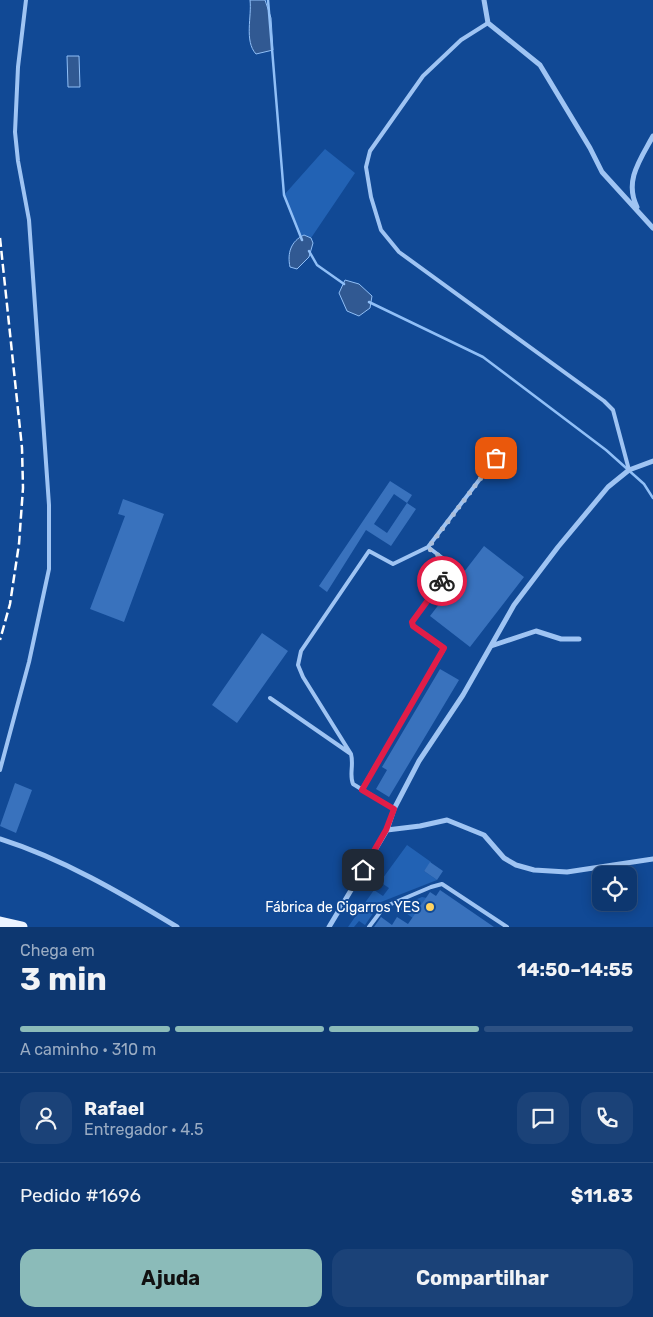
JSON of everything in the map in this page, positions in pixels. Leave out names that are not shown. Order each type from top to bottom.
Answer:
[{"type":"main road","points":[[0,922],[22,927]]},
{"type":"street","points":[[484,0],[488,24],[540,65],[590,148],[602,172],[653,228]]},
{"type":"street","points":[[640,214],[631,194],[633,178],[639,161],[653,136]]},
{"type":"street","points":[[329,927],[386,830],[394,809],[419,761],[463,695],[514,605],[558,547],[608,487],[629,470],[653,461]]},
{"type":"street","points":[[491,646],[536,631],[561,638],[579,638]]},
{"type":"street","points":[[386,830],[420,826],[446,820],[484,835],[504,858],[516,865],[534,870],[567,872],[653,859]]},
{"type":"street","points":[[0,839],[34,849],[72,868],[177,927]]},
{"type":"lane","points":[[0,770],[29,662],[49,570],[49,505],[30,230],[15,132],[18,67],[26,0]]},
{"type":"lane","points":[[488,24],[461,40],[423,76],[370,151],[366,167],[371,197],[380,230],[399,252],[604,401],[612,410],[629,470]]},
{"type":"lane","points":[[394,809],[353,784],[351,778],[353,763],[351,754],[303,677],[298,665],[301,650],[369,551],[393,564],[428,548],[496,458]]},
{"type":"lane","points":[[362,790],[444,648],[413,626],[412,622],[452,567],[428,548]]},
{"type":"lane","points":[[270,698],[351,754]]},
{"type":"lane","points":[[369,927],[384,907],[442,884],[507,927]]},
{"type":"shaded area","points":[[250,0],[265,0],[271,18],[273,50],[256,54],[252,49],[249,35]]},
{"type":"shaded area","points":[[67,56],[79,56],[80,87],[68,87]]},
{"type":"shaded area","points":[[325,149],[355,173],[311,238],[305,235],[300,237],[284,195]]},
{"type":"shaded area","points":[[304,235],[311,238],[313,243],[309,257],[297,269],[290,267],[289,257],[291,248]]},
{"type":"shaded area","points":[[345,280],[359,284],[372,296],[370,308],[359,316],[347,311],[339,293]]},
{"type":"shaded area","points":[[407,845],[431,862],[424,871],[437,880],[381,902],[365,925],[359,921],[354,927],[348,927],[374,890],[383,896],[389,888],[380,882]]},
{"type":"shaded area","points":[[422,897],[427,898],[413,918],[397,907]]},
{"type":"building","points":[[390,481],[412,495],[407,503],[416,509],[391,546],[366,530],[327,592],[319,586]],"holes":[[[394,494],[407,503],[387,533],[374,524]]]},
{"type":"building","points":[[123,499],[164,514],[124,622],[90,609],[125,516],[118,514]]},
{"type":"building","points":[[484,546],[524,577],[470,647],[430,616]]},
{"type":"building","points":[[262,633],[288,651],[237,723],[212,705]]},
{"type":"building","points":[[440,669],[459,680],[389,797],[376,789],[387,770],[382,767]]},
{"type":"building","points":[[15,783],[32,790],[16,833],[0,826]]},
{"type":"building","points":[[430,862],[443,871],[437,880],[424,871]]},
{"type":"building","points":[[440,890],[494,927],[374,927],[381,917],[392,925],[397,917],[408,924],[430,892],[436,896]]},
{"type":"waterway","points":[[268,0],[284,195],[302,240]]},
{"type":"waterway","points":[[309,251],[317,265],[344,284]]},
{"type":"waterway","points":[[369,302],[483,357],[606,450],[644,484],[653,498]]},
{"type":"railway","points":[[0,238],[22,448],[23,488],[19,544],[10,604],[0,640]]},
{"type":"way so far","points":[[442,581],[452,567],[428,548],[496,458]]},
{"type":"place","name":"Fábrica de Cigarros YES","points":[[430,907]]},
{"type":"route","points":[[363,870],[386,830],[394,809],[362,790],[444,648],[413,626],[412,622],[442,581]]}]
